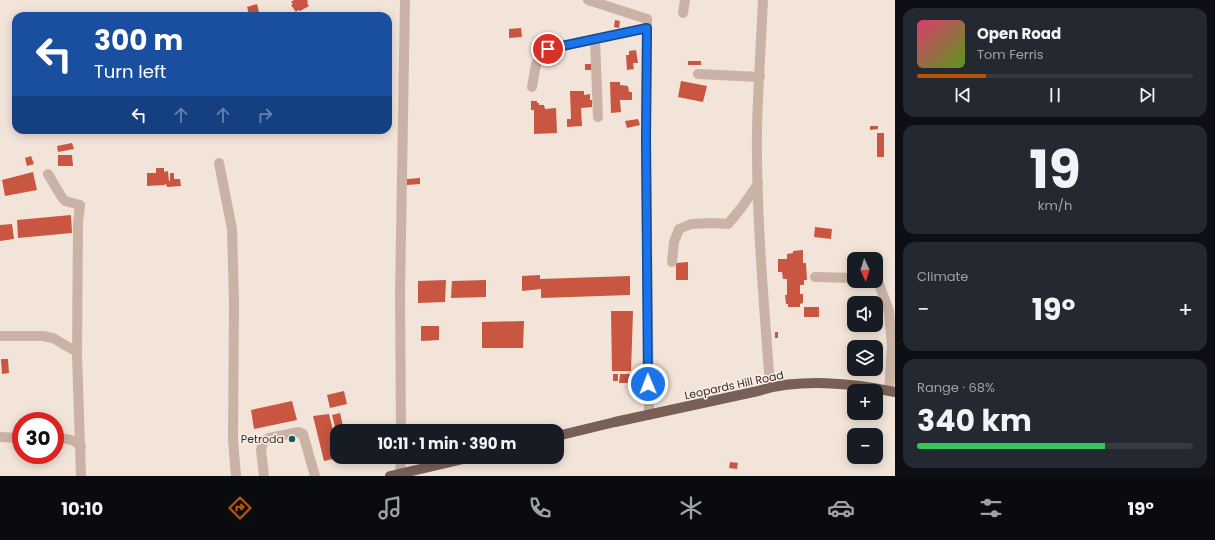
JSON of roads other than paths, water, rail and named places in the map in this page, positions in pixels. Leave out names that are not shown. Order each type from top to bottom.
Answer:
[{"type":"main road","name":"Leopards Hill Road","points":[[564,434],[758,391],[770,387],[811,383],[852,385],[892,391]]},
{"type":"main road","points":[[390,476],[444,464]]},
{"type":"street","points":[[400,424],[400,294],[405,0]]},
{"type":"street","points":[[588,0],[647,24]]},
{"type":"street","points":[[683,13],[685,0]]},
{"type":"street","points":[[763,0],[757,130],[758,184],[770,387]]},
{"type":"street","points":[[532,87],[536,64],[548,49],[595,39],[647,24]]},
{"type":"street","points":[[647,24],[646,147],[649,415]]},
{"type":"street","points":[[595,39],[598,117]]},
{"type":"street","points":[[698,74],[760,77]]},
{"type":"street","points":[[219,163],[232,229],[234,319],[233,440],[236,476]]},
{"type":"street","points":[[48,174],[65,201],[80,205],[78,222],[77,355],[81,476]]},
{"type":"street","points":[[672,262],[674,242],[679,229],[691,224],[728,224],[758,184]]},
{"type":"street","points":[[815,277],[847,278]]},
{"type":"street","points":[[880,288],[889,311],[892,347],[892,391]]},
{"type":"street","points":[[0,336],[43,336],[53,338],[77,352],[77,355]]},
{"type":"street","points":[[264,476],[261,450],[263,441],[269,438],[299,432],[303,434],[314,476]]},
{"type":"street","points":[[0,438],[12,438]]},
{"type":"street","points":[[64,439],[77,442],[80,447]]},
{"type":"street","points":[[400,475],[401,464]]},
{"type":"place","name":"Petroda","points":[[292,439]]}]
